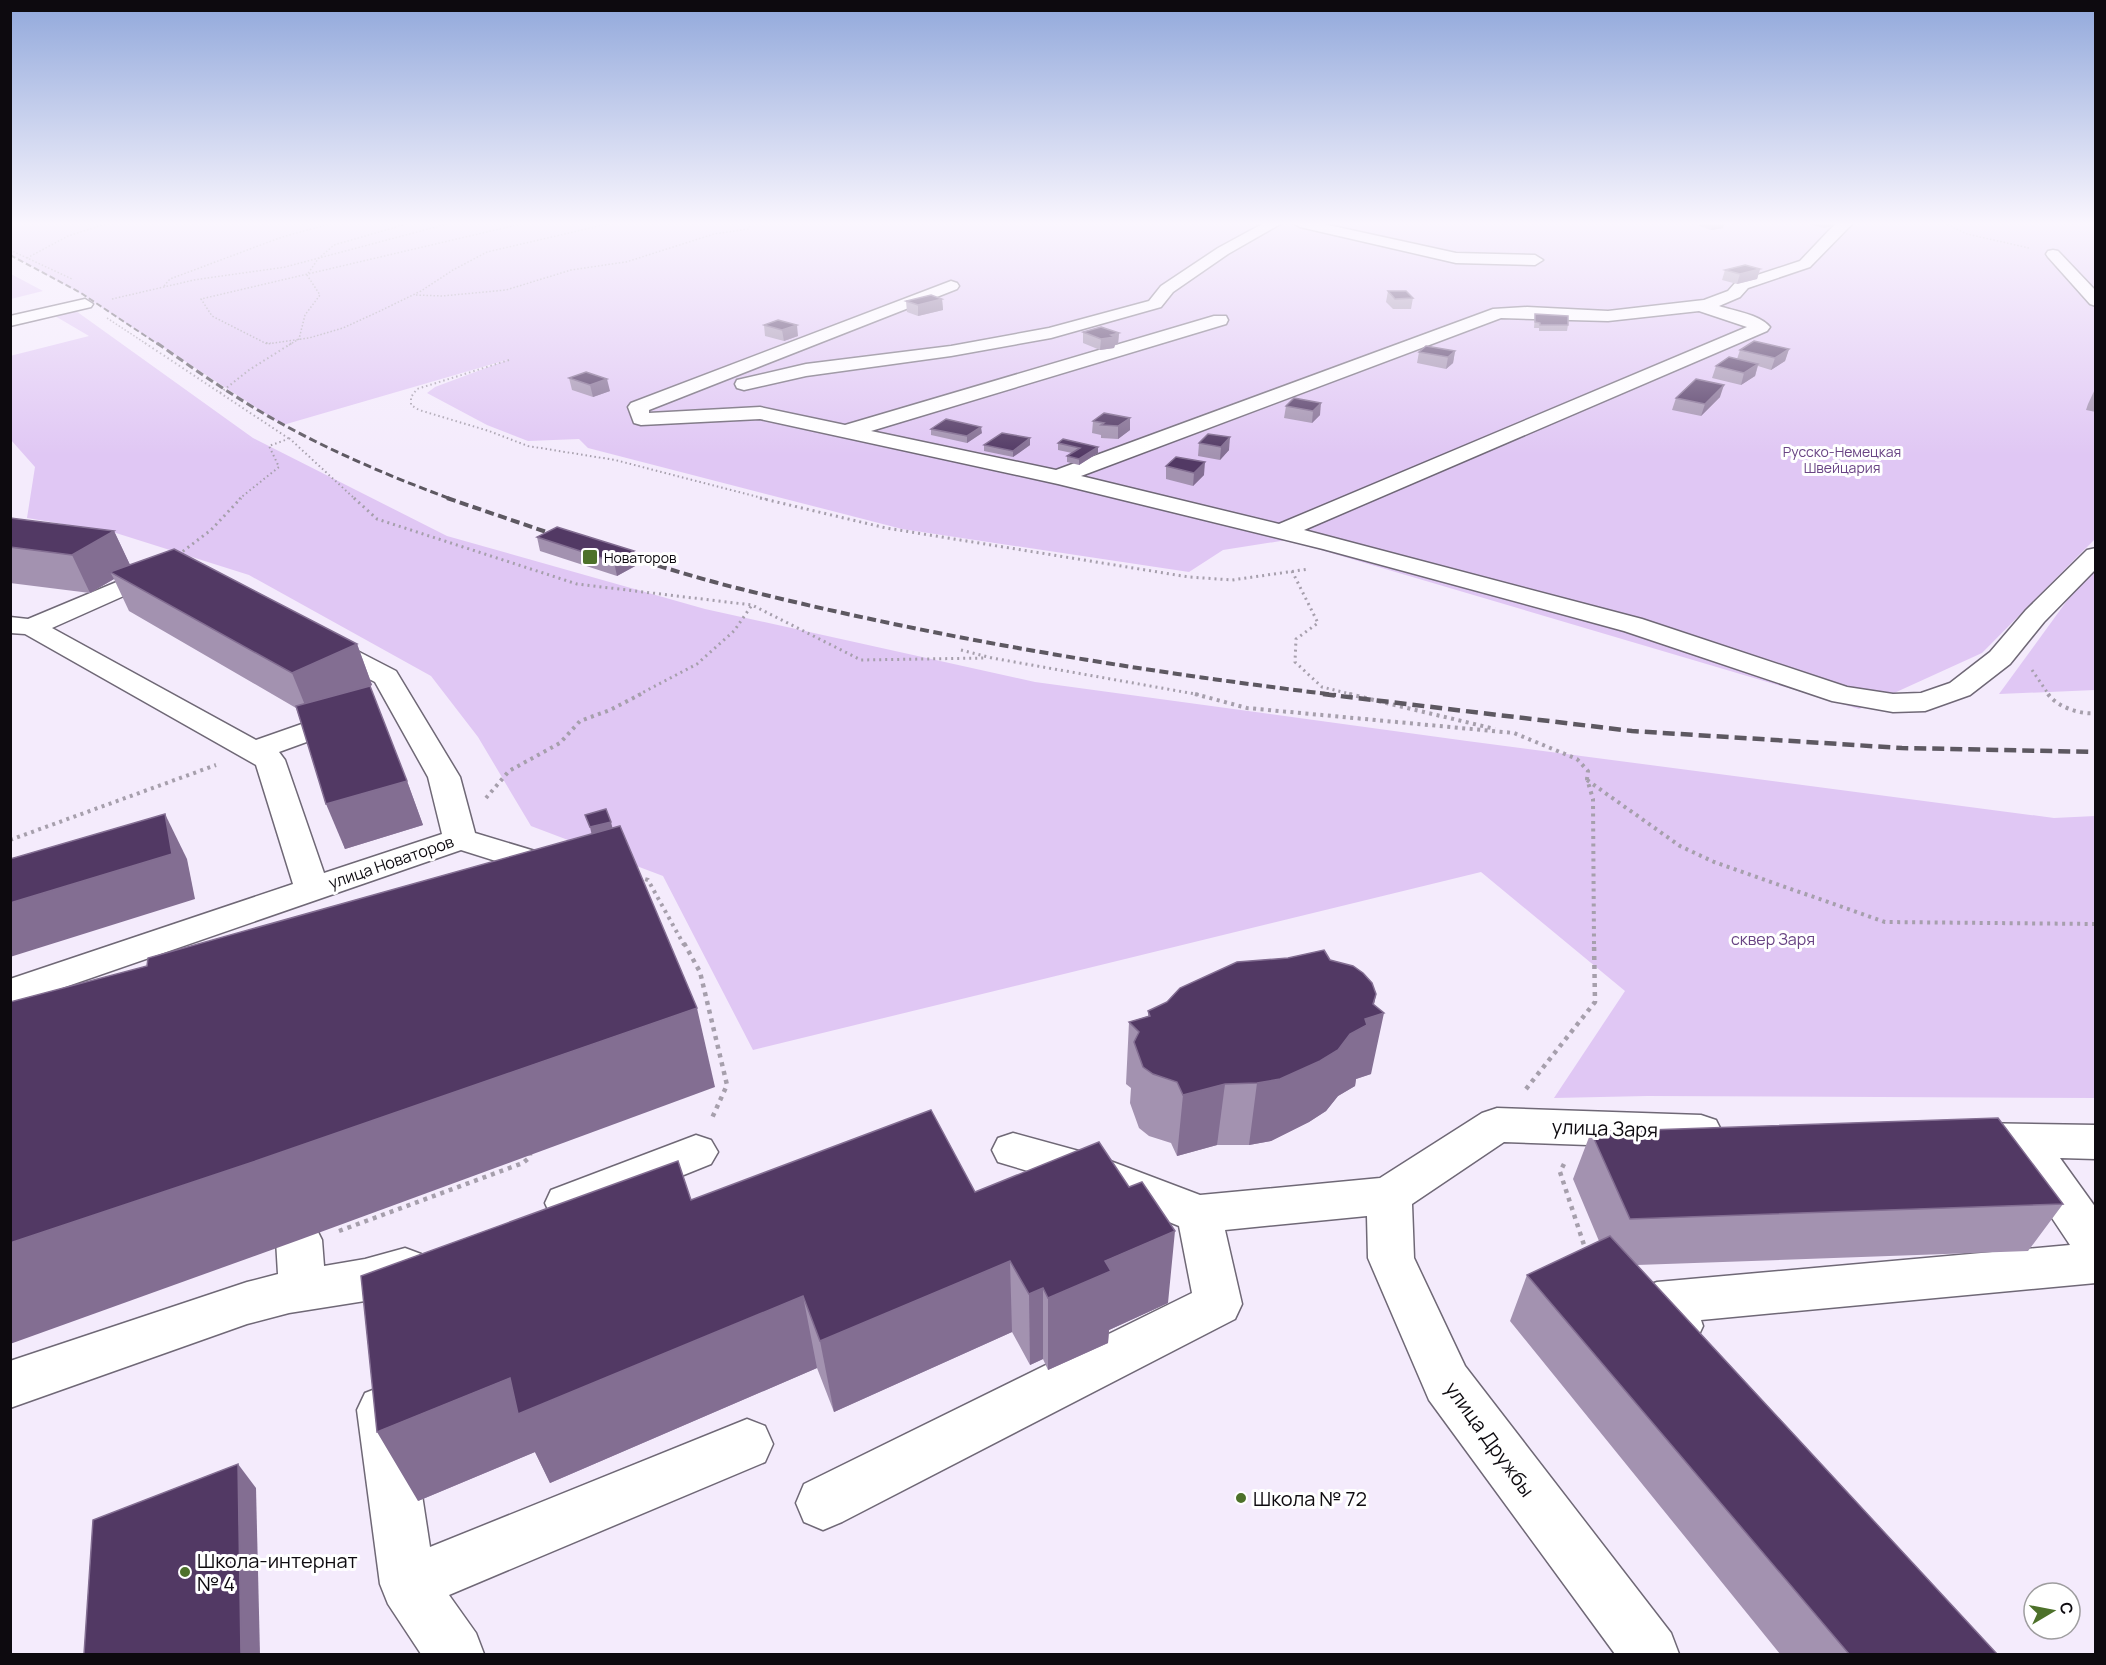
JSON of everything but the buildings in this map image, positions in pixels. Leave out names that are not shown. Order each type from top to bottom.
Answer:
[{"type":"street","points":[[913,301],[638,407],[641,419],[760,413],[1058,477],[1331,544],[1633,625],[1842,695],[1893,703],[1925,702],[1959,689],[2000,658],[2096,555]]},
{"type":"street","points":[[648,403],[672,402],[806,370],[951,351],[1051,333],[1155,304],[1158,301]]},
{"type":"street","points":[[1058,477],[1499,314],[1527,312],[1608,316],[1701,306],[1716,301]]},
{"type":"street","points":[[10,321],[85,304]]},
{"type":"street","points":[[1280,532],[1761,327],[1747,320],[1701,306]]},
{"type":"street","points":[[848,431],[1220,320]]},
{"type":"street","points":[[124,562],[165,577]]},
{"type":"street","points":[[21,626],[165,577]]},
{"type":"street","points":[[21,626],[270,760],[312,889]]},
{"type":"street","name":"улица Новаторов","points":[[10,993],[312,889],[459,834],[444,777],[386,677],[303,634]]},
{"type":"street","points":[[254,751],[399,699]]},
{"type":"street","points":[[459,834],[569,874],[578,880],[580,888],[577,895]]},
{"type":"street","points":[[1013,1150],[1097,1174],[1199,1214],[1389,1196],[1497,1125]]},
{"type":"street","name":"улица Заря","points":[[1497,1125],[1744,1133]]},
{"type":"street","points":[[1932,1139],[2096,1142]]},
{"type":"street","points":[[2025,1142],[2096,1246]]},
{"type":"street","points":[[534,1216],[696,1152]]},
{"type":"street","name":"улица Дружбы","points":[[1389,1196],[1391,1258],[1447,1383],[1650,1654]]},
{"type":"street","points":[[823,1503],[1218,1304],[1199,1214]]},
{"type":"street","points":[[371,1323],[437,1255]]},
{"type":"street","points":[[10,1385],[247,1303],[300,1259],[371,1323],[408,1584],[455,1654]]},
{"type":"street","points":[[1705,1355],[1657,1302],[2096,1263]]},
{"type":"street","points":[[408,1584],[747,1443]]},
{"type":"path","points":[[85,304],[99,301]]},
{"type":"path","points":[[202,301],[212,316],[267,344],[343,328],[401,301]]},
{"type":"path","points":[[220,393],[249,370],[299,339],[306,315],[316,301]]},
{"type":"path","points":[[85,304],[294,441]]},
{"type":"path","points":[[509,360],[417,389],[411,397],[411,405],[419,410],[489,431],[528,446],[615,460],[701,484],[886,528],[1189,577],[1232,580],[1323,567],[1331,544]]},
{"type":"path","points":[[165,577],[211,530],[234,502],[279,466],[268,446],[289,438]]},
{"type":"path","points":[[289,438],[377,519],[577,584],[752,605],[861,660],[992,658]]},
{"type":"path","points":[[1292,572],[1318,623],[1296,639],[1295,662],[1322,687],[1508,732],[1577,759],[1588,771],[1587,779],[1593,799],[1595,1002],[1497,1125]]},
{"type":"path","points":[[459,834],[508,771],[560,743],[580,721],[610,710],[697,664],[734,631],[752,605]]},
{"type":"path","points":[[2013,642],[2053,701],[2086,714],[2096,713]]},
{"type":"path","points":[[961,650],[992,658],[1186,691],[1247,708],[1508,732]]},
{"type":"path","points":[[10,840],[254,751]]},
{"type":"path","points":[[1587,779],[1680,846],[1714,862],[1885,922],[2096,924]]},
{"type":"path","points":[[637,876],[648,880],[699,972],[727,1085],[696,1152]]},
{"type":"path","points":[[1580,1128],[1560,1172],[1589,1261]]},
{"type":"path","points":[[300,1259],[527,1161],[531,1155],[529,1145]]},
{"type":"green space","name":"Русско-Немецкая Швейцария","points":[[91,301],[2095,301],[2095,539],[1982,653],[1859,709],[1287,540],[1223,550],[1189,572],[902,529],[588,448],[579,439],[528,441],[487,425],[427,393],[435,387],[510,359],[283,425]]},
{"type":"green space","name":"сквер Заря","points":[[76,311],[253,438],[447,536],[705,609],[1035,682],[2054,818],[2095,816],[2095,1098],[1647,1096],[1554,1098],[1625,991],[1481,872],[753,1050],[663,876],[531,826],[478,737],[431,676],[249,575],[116,533],[27,518],[35,467],[11,440],[10,356],[89,336],[55,316]]},
{"type":"green space","points":[[2095,562],[2095,690],[1999,694]]},
{"type":"railway","points":[[93,301],[159,345]]},
{"type":"railway","points":[[157,343],[235,396],[304,436],[366,465],[451,499]]},
{"type":"railway","points":[[447,498],[561,537]]},
{"type":"railway","points":[[619,554],[741,589],[963,638],[1112,664],[1336,695]]},
{"type":"railway","points":[[1323,694],[1632,731],[1902,748],[2096,752]]},
{"type":"place","name":"Новаторов","points":[[590,557]]},
{"type":"place","name":"Школа № 72","points":[[1241,1498]]},
{"type":"place","name":"Школа-интернат № 4","points":[[185,1572]]}]
